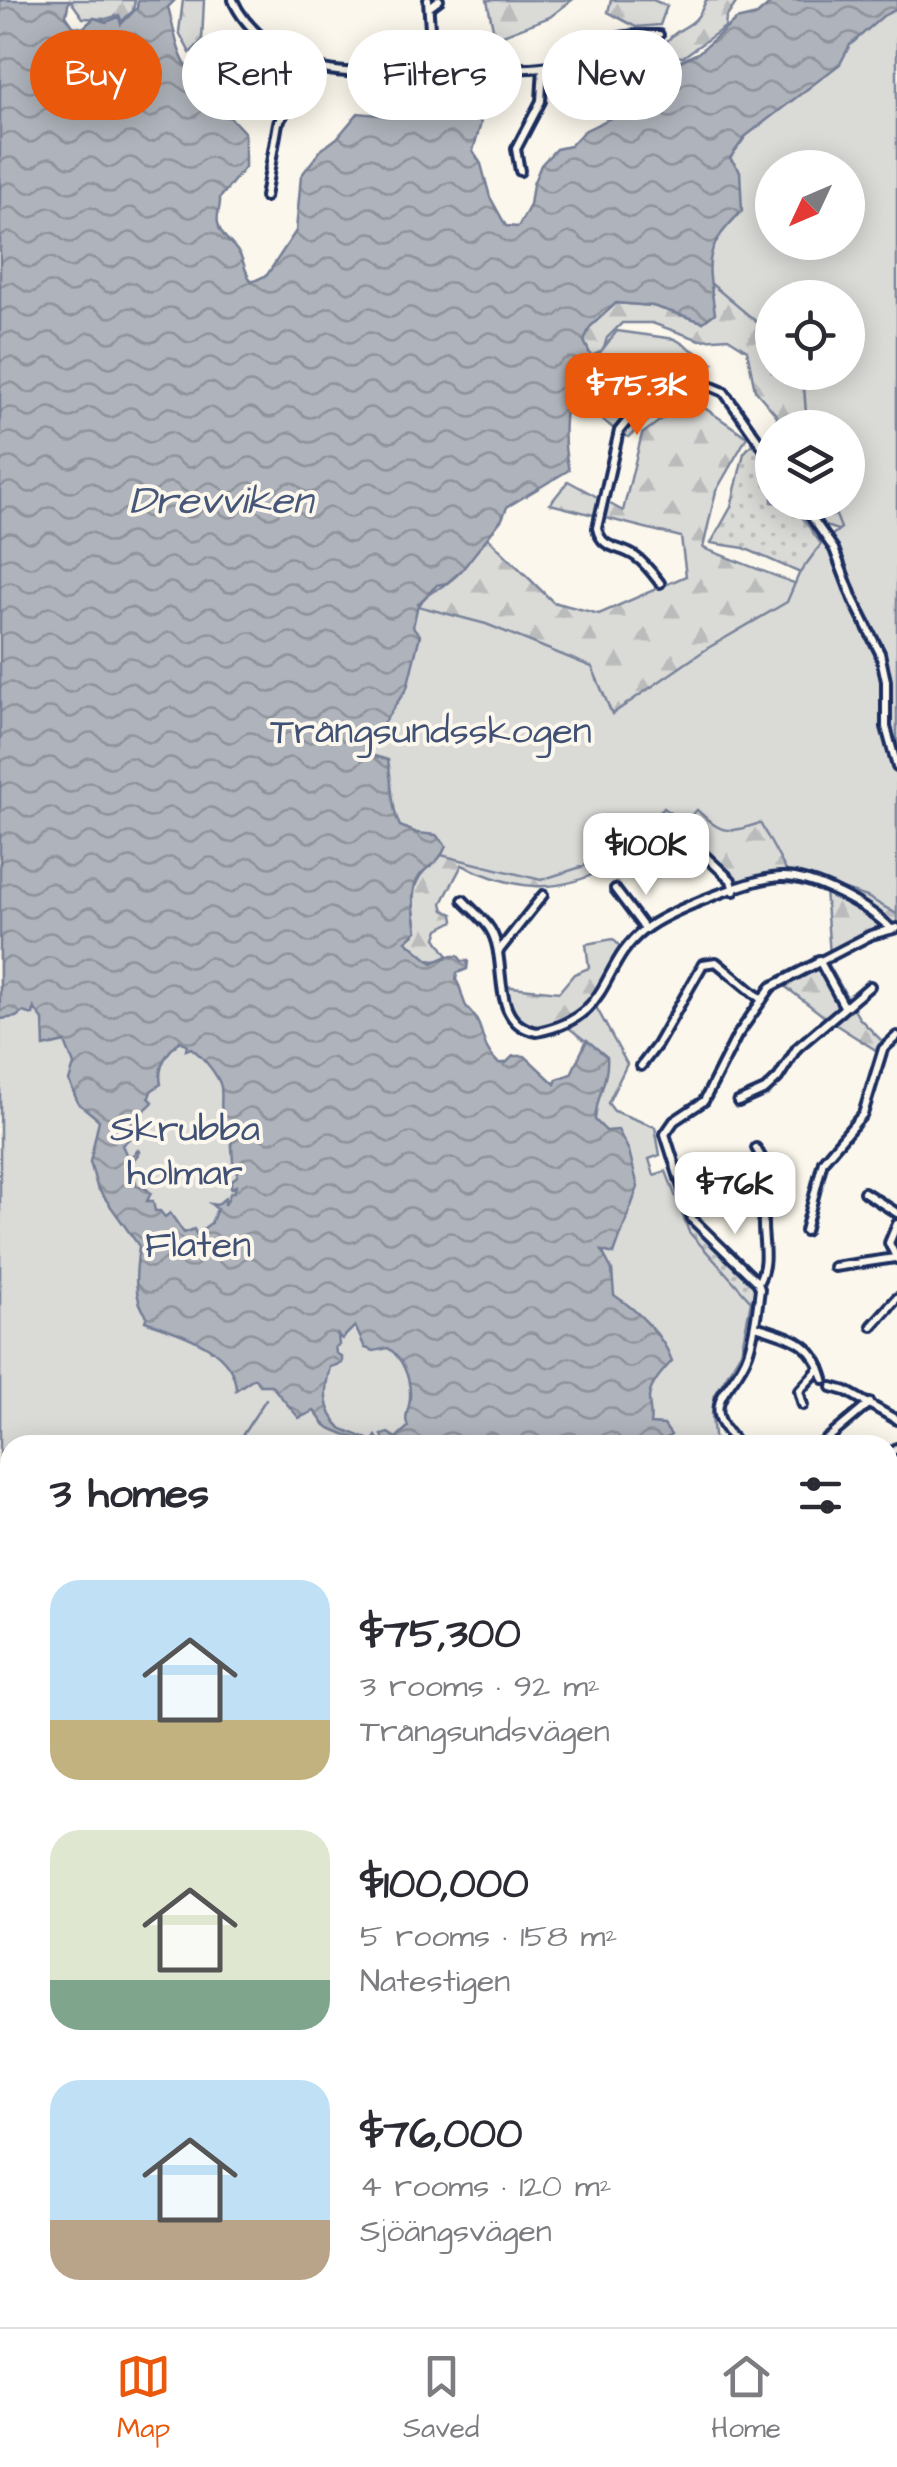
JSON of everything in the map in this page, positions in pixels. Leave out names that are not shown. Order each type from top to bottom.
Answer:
[{"type":"street","points":[[233,0],[244,22],[253,30]]},
{"type":"street","points":[[431,30],[429,3],[439,0]]},
{"type":"street","points":[[520,171],[516,149],[541,101],[542,84]]},
{"type":"street","points":[[265,197],[281,120]]},
{"type":"street","points":[[660,583],[636,556],[614,550],[603,542],[597,528],[619,431],[642,403],[664,391],[698,381],[724,392],[755,436]]},
{"type":"street","points":[[814,520],[834,548],[880,654],[886,681],[886,727],[897,767]]},
{"type":"street","points":[[672,825],[731,880],[734,891]]},
{"type":"street","points":[[463,900],[490,928],[505,1004],[517,1023],[536,1032],[571,1021],[597,999],[627,948],[645,929],[686,908],[759,881],[793,879],[846,898],[894,928]]},
{"type":"street","points":[[615,889],[645,929]]},
{"type":"street","points":[[497,952],[543,895]]},
{"type":"street","points":[[729,1435],[722,1420],[720,1396],[744,1363],[756,1326],[760,1289],[692,1219],[664,1141],[668,1127],[704,1101],[726,1054],[778,981],[870,935],[894,928]]},
{"type":"street","points":[[819,960],[844,1006]]},
{"type":"street","points":[[642,1066],[703,964],[716,962],[762,1000]]},
{"type":"street","points":[[738,1102],[765,1090],[778,1078],[797,1048],[870,986]]},
{"type":"street","points":[[805,1231],[823,1161],[863,1114],[884,1050],[897,1036]]},
{"type":"street","points":[[756,1148],[772,1182],[763,1210],[764,1270],[758,1283]]},
{"type":"street","points":[[864,1192],[897,1212]]},
{"type":"street","points":[[834,1266],[896,1258],[889,1244],[897,1224]]},
{"type":"street","points":[[872,1326],[897,1298]]},
{"type":"street","points":[[756,1326],[807,1346],[821,1366],[824,1379]]},
{"type":"street","points":[[804,1404],[799,1391],[821,1366]]},
{"type":"street","points":[[832,1387],[897,1420]]},
{"type":"street","points":[[832,1435],[870,1403]]},
{"type":"green space","points":[[70,0],[135,0],[133,11],[122,21],[119,15],[83,18]]},
{"type":"green space","points":[[183,0],[204,0],[203,30],[182,30],[182,38],[179,32]]},
{"type":"green space","points":[[487,0],[572,0],[550,17],[516,30],[493,30]]},
{"type":"green space","points":[[611,0],[653,0],[667,6],[660,25],[636,27],[608,12]]},
{"type":"green space","points":[[706,0],[738,0],[726,18],[725,27],[682,57],[681,30],[702,10]]},
{"type":"green space","name":"Trångsundsskogen","points":[[897,0],[897,914],[867,897],[787,872],[760,823],[726,830],[697,810],[682,823],[664,808],[612,857],[541,880],[317,824],[346,587],[486,624],[592,667],[612,714],[708,648],[787,602],[799,574],[822,543],[841,528],[838,520],[865,520],[865,410],[806,410],[804,390],[865,390],[865,280],[755,280],[755,321],[620,207]]},
{"type":"green space","points":[[850,45],[850,150],[780,150]]},
{"type":"green space","name":"Flaten","points":[[0,84],[401,1212],[556,1130],[587,1042],[569,1028],[595,1005],[627,1064],[608,1103],[614,1111],[655,1127],[660,1155],[649,1159],[654,1175],[666,1171],[689,1232],[751,1301],[741,1352],[715,1395],[714,1435],[0,1435]]},
{"type":"green space","points":[[755,188],[755,260],[850,260],[850,280],[755,280],[755,390],[747,350],[728,338],[700,340],[652,323],[622,323],[607,338],[603,351],[591,356],[584,341],[589,327],[616,303],[653,306],[703,322],[714,314],[708,259]]},
{"type":"green space","points":[[617,331],[675,339],[713,363],[629,437],[576,399],[587,369]]},
{"type":"green space","points":[[755,390],[850,390],[850,410],[772,410]]},
{"type":"green space","points":[[690,398],[747,437],[716,491],[703,548],[856,607],[897,522],[897,928],[830,955],[825,889],[781,877],[734,891],[731,880],[673,827],[606,868],[569,883],[517,884],[462,865],[442,903],[444,910],[453,914],[454,921],[439,929],[436,938],[448,956],[435,961],[425,958],[406,940],[417,931],[414,891],[425,870],[412,627],[420,604],[457,575],[486,536],[553,602],[599,614],[686,576],[681,537],[550,504],[568,481],[623,511],[642,434]]},
{"type":"green space","points":[[755,440],[755,520],[804,520],[852,596],[744,548],[711,543],[731,507],[744,453]]},
{"type":"green space","points":[[814,520],[850,520],[850,534]]},
{"type":"green space","points":[[613,939],[625,952],[596,995],[574,1016],[545,1028],[526,1030],[505,1005],[502,986],[559,992],[574,974],[589,968],[586,944]]},
{"type":"green space","points":[[825,958],[859,1018],[887,1046],[882,1054],[778,981]]},
{"type":"green space","points":[[693,1220],[758,1283],[748,1339],[718,1395],[717,1364],[681,1231]]},
{"type":"water","name":"Drevviken","points":[[0,0],[69,0],[66,16],[73,26],[83,28],[94,18],[106,22],[119,17],[121,24],[137,8],[138,0],[175,0],[168,7],[182,57],[182,120],[233,120],[245,133],[245,167],[220,198],[218,219],[219,228],[240,254],[252,282],[267,275],[296,231],[301,176],[352,120],[478,120],[481,123],[473,151],[490,197],[506,226],[518,227],[530,205],[541,165],[556,149],[570,146],[584,131],[607,120],[682,120],[682,60],[698,53],[736,20],[757,15],[774,0],[897,0],[897,9],[850,45],[840,64],[746,136],[730,158],[740,171],[742,211],[720,236],[711,257],[715,313],[703,322],[653,306],[616,303],[590,327],[584,341],[591,356],[573,383],[565,415],[569,470],[507,507],[462,570],[447,583],[437,585],[418,604],[413,627],[420,635],[407,688],[370,743],[371,755],[388,760],[400,826],[436,835],[446,846],[416,883],[413,898],[417,931],[406,941],[432,963],[448,956],[468,961],[467,969],[457,973],[456,980],[492,1057],[498,1063],[506,1063],[513,1056],[525,1056],[555,1084],[557,1079],[571,1074],[587,1040],[607,1057],[595,1120],[606,1131],[618,1130],[629,1151],[638,1187],[614,1254],[602,1251],[612,1270],[614,1295],[648,1324],[672,1361],[654,1383],[649,1398],[650,1424],[664,1425],[671,1435],[399,1435],[408,1427],[407,1376],[388,1348],[365,1348],[355,1326],[342,1339],[338,1335],[339,1345],[335,1347],[342,1363],[330,1367],[326,1391],[335,1421],[358,1435],[329,1428],[314,1411],[299,1418],[271,1385],[260,1385],[254,1378],[236,1390],[233,1375],[215,1352],[187,1336],[145,1321],[147,1316],[136,1283],[139,1246],[97,1187],[90,1162],[99,1120],[78,1103],[69,1081],[74,1065],[65,1042],[44,1047],[43,1020],[34,1008],[33,1015],[23,1012],[0,1019]],"holes":[[[180,1041],[187,1045],[186,1050],[191,1048],[219,1082],[226,1125],[221,1128],[231,1132],[233,1162],[239,1165],[237,1176],[231,1181],[231,1188],[236,1186],[234,1192],[225,1205],[225,1198],[217,1205],[211,1204],[217,1209],[211,1223],[196,1234],[194,1229],[184,1233],[170,1213],[165,1217],[155,1211],[153,1201],[147,1201],[151,1193],[137,1186],[131,1163],[140,1152],[126,1154],[122,1145],[129,1139],[132,1120],[153,1102],[149,1098],[151,1091],[161,1084],[160,1071],[167,1055]]]},
{"type":"waterway","points":[[243,1435],[266,1399]]},
{"type":"park label","name":"Skrubba holmar","points":[[185,1152]]}]
